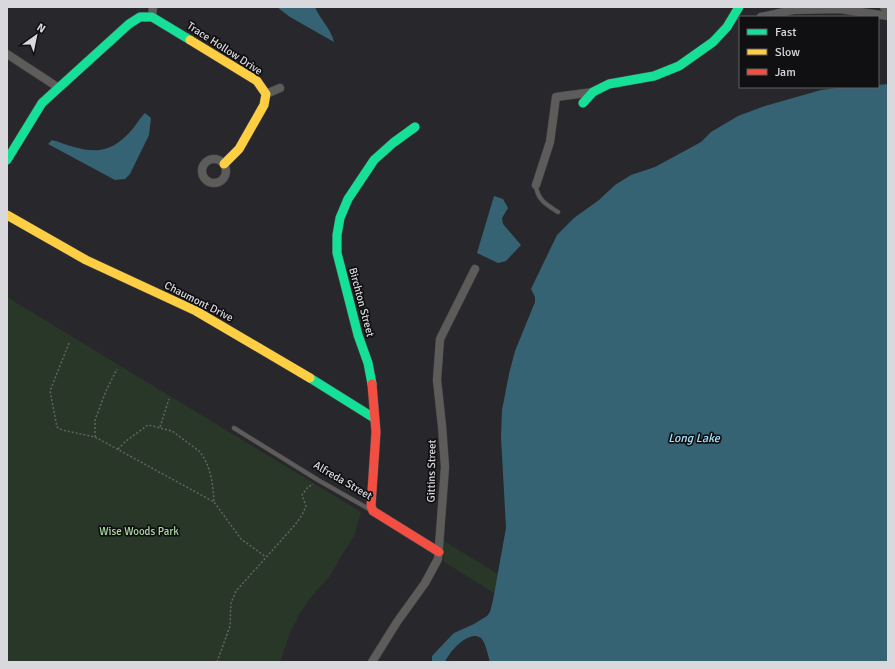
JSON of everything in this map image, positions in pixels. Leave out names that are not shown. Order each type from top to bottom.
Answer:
[{"type":"street","points":[[7,160],[42,103],[129,24],[140,17],[152,17],[153,7]]},
{"type":"street","points":[[536,185],[550,142],[556,98],[593,92],[609,84],[654,76],[679,66],[713,42],[728,24],[738,7]]},
{"type":"street","points":[[884,7],[888,10]]},
{"type":"street","points":[[765,16],[792,10],[831,9],[888,16]]},
{"type":"street","name":"Trace Hollow Drive","points":[[152,17],[257,81],[264,89],[266,94]]},
{"type":"street","points":[[728,24],[739,22]]},
{"type":"street","points":[[7,54],[59,88]]},
{"type":"street","points":[[224,164],[239,149],[264,104],[266,94],[280,88]]},
{"type":"street","points":[[583,103],[593,92]]},
{"type":"street","name":"Birchton Street","points":[[373,512],[371,506],[376,432],[372,383],[368,363],[358,335],[336,253],[337,235],[340,218],[348,199],[374,160],[393,143],[415,127]]},
{"type":"street","name":"Chaumont Drive","points":[[7,215],[86,260],[196,311],[269,353],[374,418]]},
{"type":"street","name":"Gittins Street","points":[[372,662],[397,622],[425,583],[438,559],[444,467],[442,426],[437,380],[440,340],[475,269]]},
{"type":"street","name":"Alfreda Street","points":[[373,512],[439,552]]},
{"type":"lane","points":[[536,185],[536,192],[540,200],[558,212]]},
{"type":"lane","name":"Alfreda Street","points":[[234,428],[373,512]]},
{"type":"path","points":[[69,343],[50,391],[57,428],[95,437],[214,502],[241,540],[266,557]]},
{"type":"path","points":[[95,437],[95,420],[106,391],[117,369]]},
{"type":"path","points":[[160,427],[169,399]]},
{"type":"path","points":[[118,449],[126,441],[150,424],[172,431],[201,453],[213,480],[214,502]]},
{"type":"path","points":[[217,662],[230,626],[231,603],[236,590],[302,516],[306,504],[302,495],[308,487],[318,480]]},
{"type":"green space","name":"Wise Woods Park","points":[[7,297],[361,512],[354,536],[330,576],[311,597],[300,613],[290,633],[280,662],[7,662]]},
{"type":"green space","points":[[442,540],[498,574],[494,593],[444,562]]},
{"type":"water","points":[[277,7],[315,7],[330,32],[334,42],[290,17]]},
{"type":"water","name":"Long Lake","points":[[888,84],[888,662],[490,662],[484,643],[481,638],[476,636],[465,639],[460,643],[445,662],[432,662],[432,656],[454,633],[474,624],[487,616],[490,612],[506,528],[501,437],[502,410],[515,351],[535,302],[535,297],[531,289],[557,235],[574,218],[599,200],[615,185],[631,175],[655,167],[701,142],[711,132],[738,116],[765,106],[821,90],[836,88],[879,88],[879,85]]},
{"type":"water","points":[[145,113],[151,118],[149,135],[130,174],[125,179],[115,180],[48,144],[52,140],[82,149],[100,150],[109,148],[118,143],[129,133]]},
{"type":"water","points":[[494,196],[503,199],[508,208],[502,218],[503,224],[521,245],[506,261],[498,263],[477,253]]},
{"type":"traffic: fast","points":[[583,103],[593,92],[609,84],[654,76],[679,66],[713,42],[727,27],[739,7]]},
{"type":"traffic: fast","points":[[7,160],[42,103],[129,24],[140,17],[152,17],[190,40]]},
{"type":"traffic: fast","points":[[372,384],[368,363],[358,335],[337,253],[337,235],[340,218],[348,199],[374,160],[393,143],[415,127]]},
{"type":"traffic: fast","points":[[310,378],[374,418]]},
{"type":"traffic: slow","points":[[190,40],[257,81],[266,94],[264,105],[239,149],[224,164]]},
{"type":"traffic: slow","points":[[7,215],[86,260],[196,311],[310,378]]},
{"type":"traffic: jam","points":[[372,384],[376,432],[371,506],[373,511],[439,552]]}]
